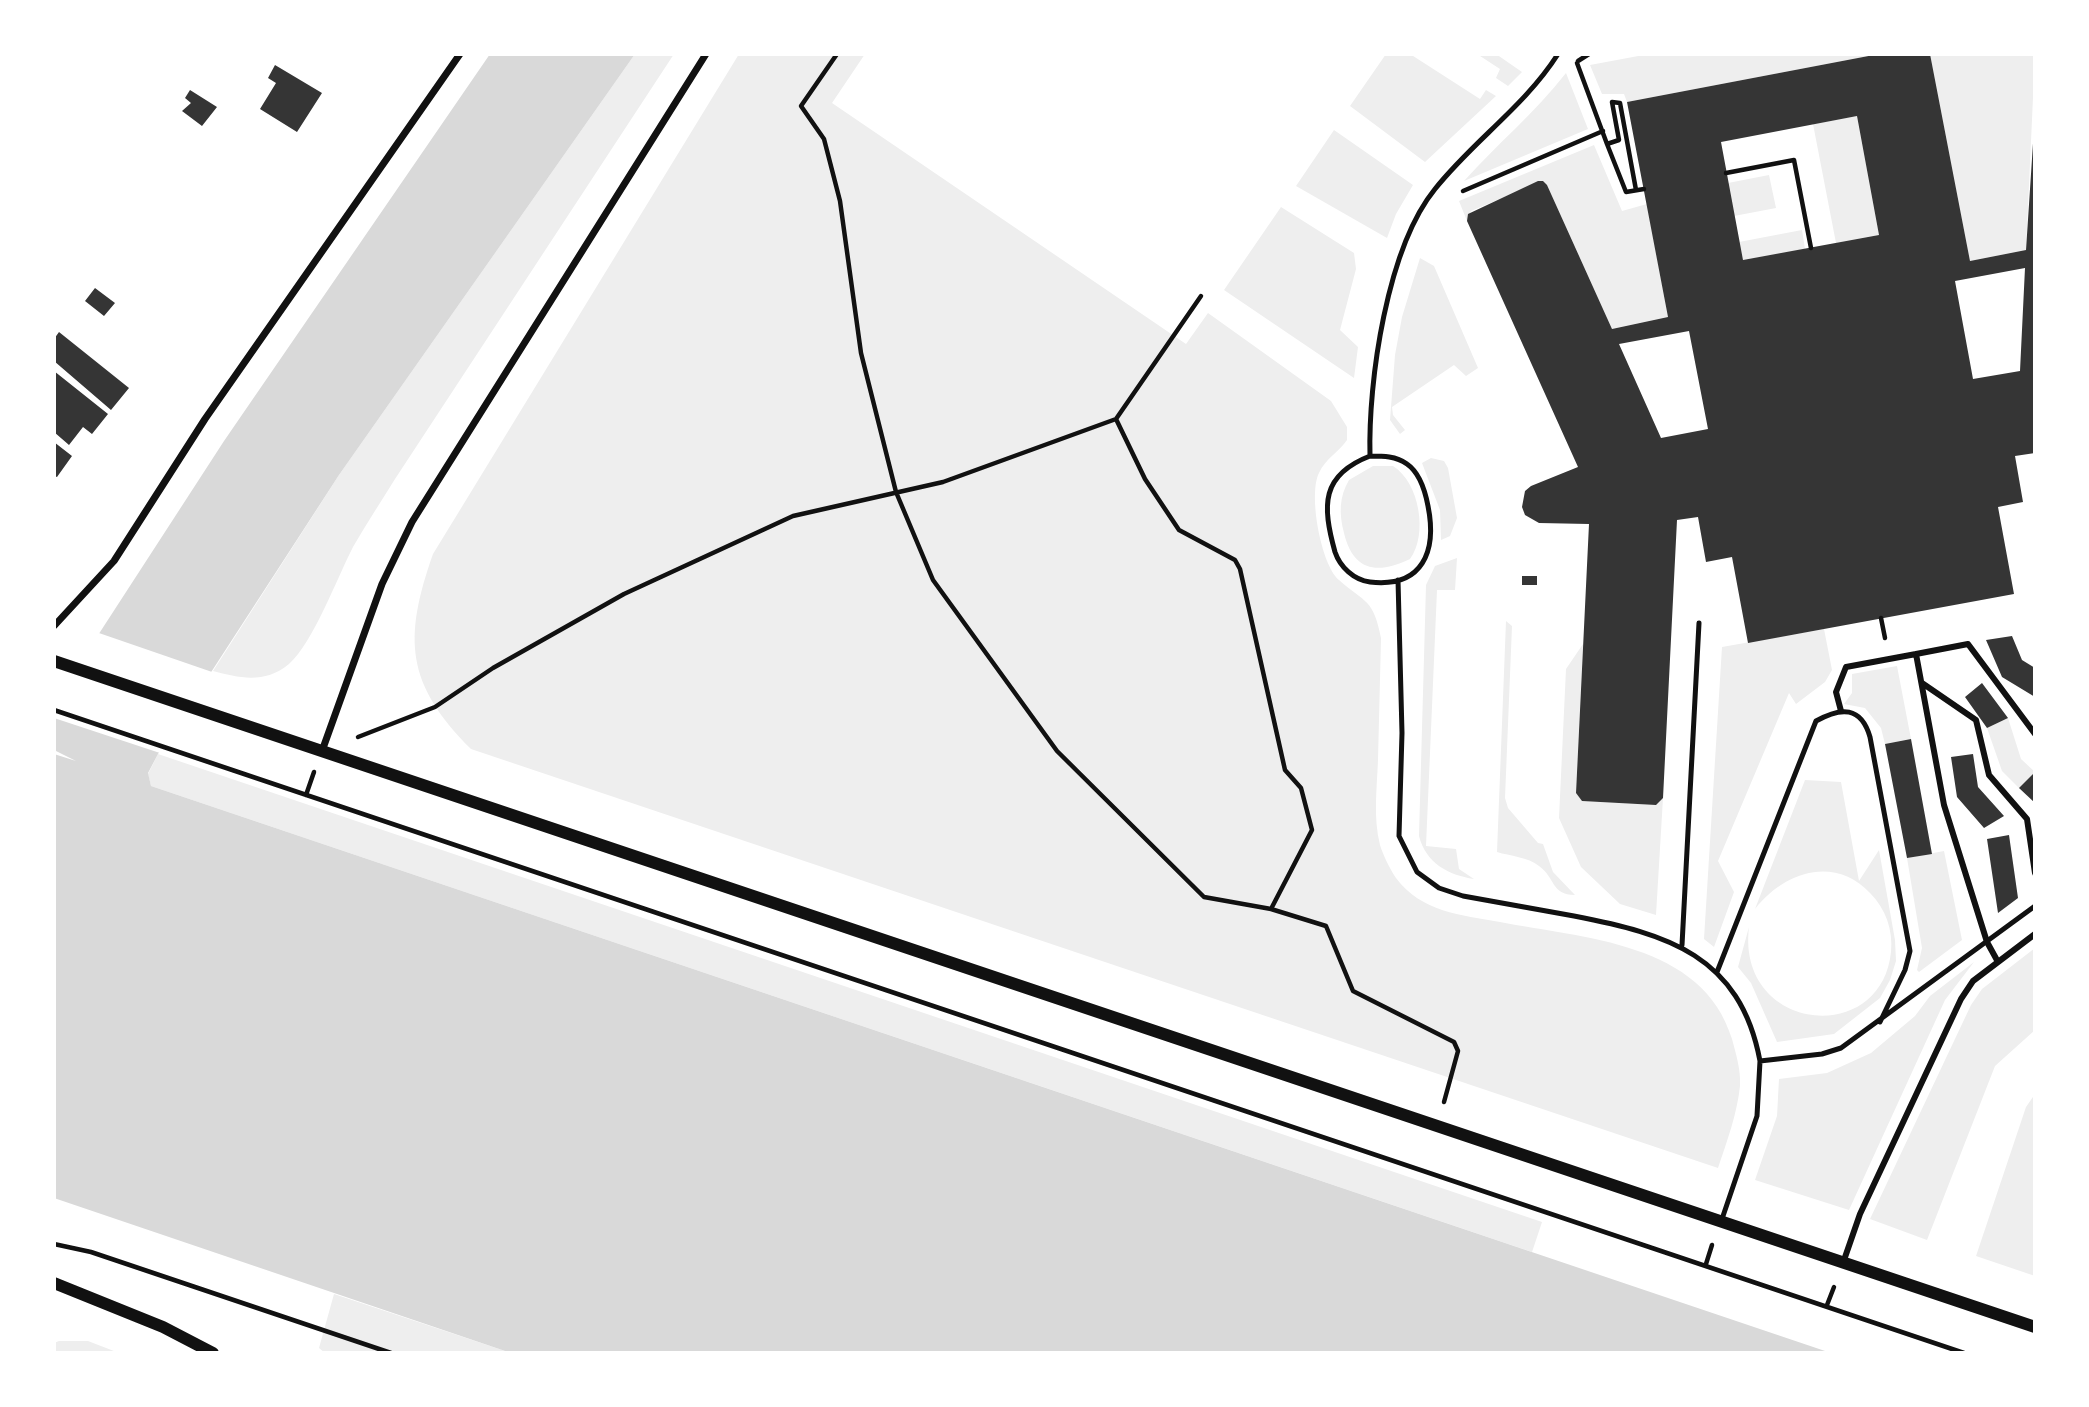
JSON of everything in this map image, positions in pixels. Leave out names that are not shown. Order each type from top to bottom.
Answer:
[{"type":"street","points":[[54,626],[114,561],[205,419],[460,54]]},
{"type":"street","points":[[321,751],[382,584],[412,522],[706,54]]},
{"type":"street","points":[[1841,711],[1836,692],[1846,667],[1968,644],[2035,734]]},
{"type":"street","points":[[1916,654],[1944,804],[1987,942],[1998,962]]},
{"type":"street","points":[[54,661],[2035,1327]]},
{"type":"street","points":[[1922,683],[1976,720],[1989,775],[2027,819],[2035,873]]},
{"type":"street","points":[[1843,1263],[1860,1214],[1961,999],[1973,981],[2035,934]]},
{"type":"street","points":[[54,1283],[163,1327],[213,1353]]},
{"type":"lane","points":[[1370,456],[1383,329],[1394,271],[1412,227],[1435,189],[1532,89],[1557,55]]},
{"type":"lane","points":[[1370,456],[1393,457],[1407,464],[1419,477],[1432,525],[1431,544],[1425,560],[1413,573],[1398,580],[1364,581],[1350,574],[1338,559],[1330,532],[1329,490],[1338,474],[1370,456]]},
{"type":"lane","points":[[1398,580],[1402,719],[1399,836],[1417,872],[1439,888],[1463,896],[1654,934],[1682,946],[1717,972],[1743,1008],[1756,1040],[1760,1061],[1757,1115],[1721,1222]]},
{"type":"lane","points":[[1682,946],[1699,623]]},
{"type":"lane","points":[[1717,972],[1816,721],[1841,711],[1854,713],[1866,721],[1910,951],[1905,970],[1880,1022]]},
{"type":"lane","points":[[1760,1061],[1822,1054],[1841,1048],[2035,906]]},
{"type":"path","points":[[837,54],[801,106],[824,139],[840,201],[861,353],[896,492],[933,580],[1057,751],[1204,897],[1271,909],[1326,926],[1353,991],[1454,1042],[1458,1051],[1437,1127]]},
{"type":"path","points":[[1577,62],[1589,54]]},
{"type":"path","points":[[1557,55],[1577,62]]},
{"type":"path","points":[[1577,62],[1626,192],[1644,190]]},
{"type":"path","points":[[1608,144],[1619,140],[1612,102],[1620,103],[1636,190]]},
{"type":"path","points":[[1452,195],[1603,131]]},
{"type":"path","points":[[1726,173],[1794,160],[1811,248]]},
{"type":"path","points":[[321,751],[435,707],[492,668],[624,594],[793,516],[943,482],[1116,419],[1201,296]]},
{"type":"path","points":[[1116,419],[1145,479],[1179,530],[1235,560],[1240,569],[1285,770],[1301,788],[1312,830],[1271,909]]},
{"type":"path","points":[[54,710],[1964,1353]]},
{"type":"path","points":[[56,1245],[91,1252],[391,1353]]},
{"type":"path","points":[[361,1343],[364,1353]]},
{"type":"shaded area","points":[[490,54],[635,54],[339,475],[158,754],[148,773],[151,786],[1831,1353],[511,1353],[54,1198],[54,754],[76,761],[54,750],[54,703],[224,441]]},
{"type":"shaded area","points":[[635,54],[674,54],[368,521],[307,641],[289,664],[271,675],[252,678],[213,671],[339,475]]},
{"type":"shaded area","points":[[739,54],[865,54],[832,103],[1186,344],[1208,313],[1331,401],[1347,427],[1347,440],[1319,473],[1315,496],[1318,529],[1333,572],[1371,608],[1381,638],[1376,813],[1380,845],[1387,862],[1406,889],[1430,905],[1457,914],[1602,940],[1636,950],[1667,964],[1695,982],[1717,1007],[1732,1039],[1740,1074],[1737,1107],[1718,1168],[471,749],[449,725],[433,703],[416,659],[417,611],[433,554]]},
{"type":"shaded area","points":[[1386,54],[1410,54],[1480,99],[1486,90],[1496,96],[1425,162],[1350,106]]},
{"type":"shaded area","points":[[1477,54],[1496,54],[1522,72],[1508,86],[1496,78],[1500,69]]},
{"type":"shaded area","points":[[1649,54],[1879,54],[1627,102],[1624,94],[1602,94],[1590,65]]},
{"type":"shaded area","points":[[1930,54],[2035,54],[2026,250],[1970,261]]},
{"type":"shaded area","points":[[1566,73],[1588,129],[1464,181],[1542,102]]},
{"type":"shaded area","points":[[1857,116],[1879,235],[1836,243],[1813,124]]},
{"type":"shaded area","points":[[1334,130],[1413,185],[1396,214],[1387,238],[1296,186]]},
{"type":"shaded area","points":[[1594,145],[1622,211],[1647,204],[1668,317],[1612,329],[1543,181],[1471,211],[1467,221],[1459,201]]},
{"type":"shaded area","points":[[1769,175],[1776,208],[1734,216],[1728,183]]},
{"type":"shaded area","points":[[1281,207],[1354,253],[1356,269],[1340,330],[1358,347],[1354,378],[1224,290]]},
{"type":"shaded area","points":[[1802,230],[1805,249],[1743,260],[1739,242]]},
{"type":"shaded area","points":[[1420,258],[1434,266],[1478,368],[1466,376],[1454,365],[1392,407],[1393,415],[1405,430],[1400,434],[1390,420],[1395,355],[1402,317]]},
{"type":"shaded area","points":[[1431,458],[1444,461],[1448,468],[1457,518],[1450,536],[1441,540],[1440,510],[1422,463]]},
{"type":"shaded area","points":[[1373,466],[1393,466],[1402,474],[1415,497],[1420,524],[1416,549],[1410,559],[1377,568],[1360,562],[1353,555],[1341,519],[1342,499],[1349,480]]},
{"type":"shaded area","points":[[1457,558],[1455,590],[1437,590],[1426,846],[1456,849],[1459,869],[1474,879],[1439,866],[1427,854],[1419,836],[1426,585],[1435,566]]},
{"type":"shaded area","points":[[1506,621],[1512,626],[1505,798],[1508,808],[1538,843],[1543,844],[1553,872],[1575,895],[1557,889],[1544,870],[1535,863],[1497,852]]},
{"type":"shaded area","points":[[1824,629],[1832,670],[1825,682],[1796,704],[1789,693],[1718,861],[1734,892],[1714,947],[1704,939],[1722,647]]},
{"type":"shaded area","points":[[1583,644],[1576,793],[1583,801],[1656,805],[1663,798],[1656,915],[1620,904],[1581,867],[1559,818],[1566,669]]},
{"type":"shaded area","points":[[1897,666],[1911,739],[1885,744],[1881,728],[1865,708],[1844,704],[1852,693],[1852,674]]},
{"type":"shaded area","points":[[2008,718],[2021,759],[2035,772],[2019,788],[2002,771],[1987,728]]},
{"type":"shaded area","points":[[158,754],[1542,1222],[1532,1252],[151,786],[148,774]]},
{"type":"shaded area","points":[[1805,780],[1841,782],[1859,881],[1879,850],[1895,940],[1896,961],[1880,998],[1834,1034],[1777,1042],[1751,983],[1738,967],[1749,927],[1751,962],[1764,989],[1786,1006],[1811,1015],[1838,1014],[1863,1003],[1881,983],[1891,952],[1891,936],[1880,906],[1856,881],[1841,874],[1810,873],[1795,878],[1767,896],[1755,909]]},
{"type":"shaded area","points":[[1944,851],[1962,940],[1919,972],[1917,970],[1922,948],[1907,858]]},
{"type":"shaded area","points":[[2035,948],[2035,1030],[1995,1066],[1927,1240],[1870,1219],[1971,1005],[1982,989]]},
{"type":"shaded area","points":[[1974,962],[1945,1000],[1849,1210],[1755,1180],[1777,1116],[1779,1079],[1827,1073],[1871,1053],[1915,1016],[1930,996]]},
{"type":"shaded area","points":[[2035,1094],[2035,1276],[1976,1256],[2026,1107]]},
{"type":"shaded area","points":[[334,1294],[511,1353],[325,1353],[319,1348]]},
{"type":"shaded area","points":[[88,1341],[119,1353],[54,1353],[54,1343]]},
{"type":"pier","points":[[96,632],[215,673],[163,754],[54,718],[54,696]]},
{"type":"building","points":[[1879,54],[1930,54],[1970,261],[2026,250],[2035,113],[2035,453],[2015,456],[2023,502],[1998,507],[2014,594],[1748,643],[1732,557],[1706,562],[1698,517],[1677,520],[1663,798],[1656,805],[1582,801],[1576,793],[1589,524],[1539,523],[1525,515],[1522,507],[1525,491],[1578,467],[1467,221],[1468,214],[1543,181],[1612,329],[1668,317],[1627,102]],"holes":[[[1857,116],[1879,235],[1743,260],[1721,142]],[[2025,268],[2020,371],[1973,379],[1955,281]],[[1689,331],[1708,429],[1661,438],[1619,344]]]},
{"type":"building","points":[[275,65],[322,93],[297,132],[260,109],[276,83],[268,78]]},
{"type":"building","points":[[190,90],[217,107],[202,126],[182,111],[191,103],[185,98]]},
{"type":"building","points":[[95,288],[115,303],[104,316],[85,301]]},
{"type":"building","points":[[59,332],[129,388],[111,410],[54,361],[54,339]]},
{"type":"building","points":[[54,371],[108,414],[92,434],[83,427],[69,445],[54,432]]},
{"type":"building","points":[[54,442],[72,456],[57,477],[54,476]]},
{"type":"building","points":[[1522,576],[1537,576],[1537,585],[1522,585]]},
{"type":"building","points":[[2012,636],[2022,660],[2035,668],[2035,697],[2002,677],[1986,640]]},
{"type":"building","points":[[1982,683],[2008,718],[1987,728],[1965,697]]},
{"type":"building","points":[[1911,739],[1932,854],[1907,858],[1885,744]]},
{"type":"building","points":[[1973,754],[1978,787],[2004,816],[1984,828],[1957,797],[1951,757]]},
{"type":"building","points":[[2035,772],[2035,803],[2019,788]]},
{"type":"building","points":[[2009,835],[2018,898],[1998,913],[1987,839]]}]
